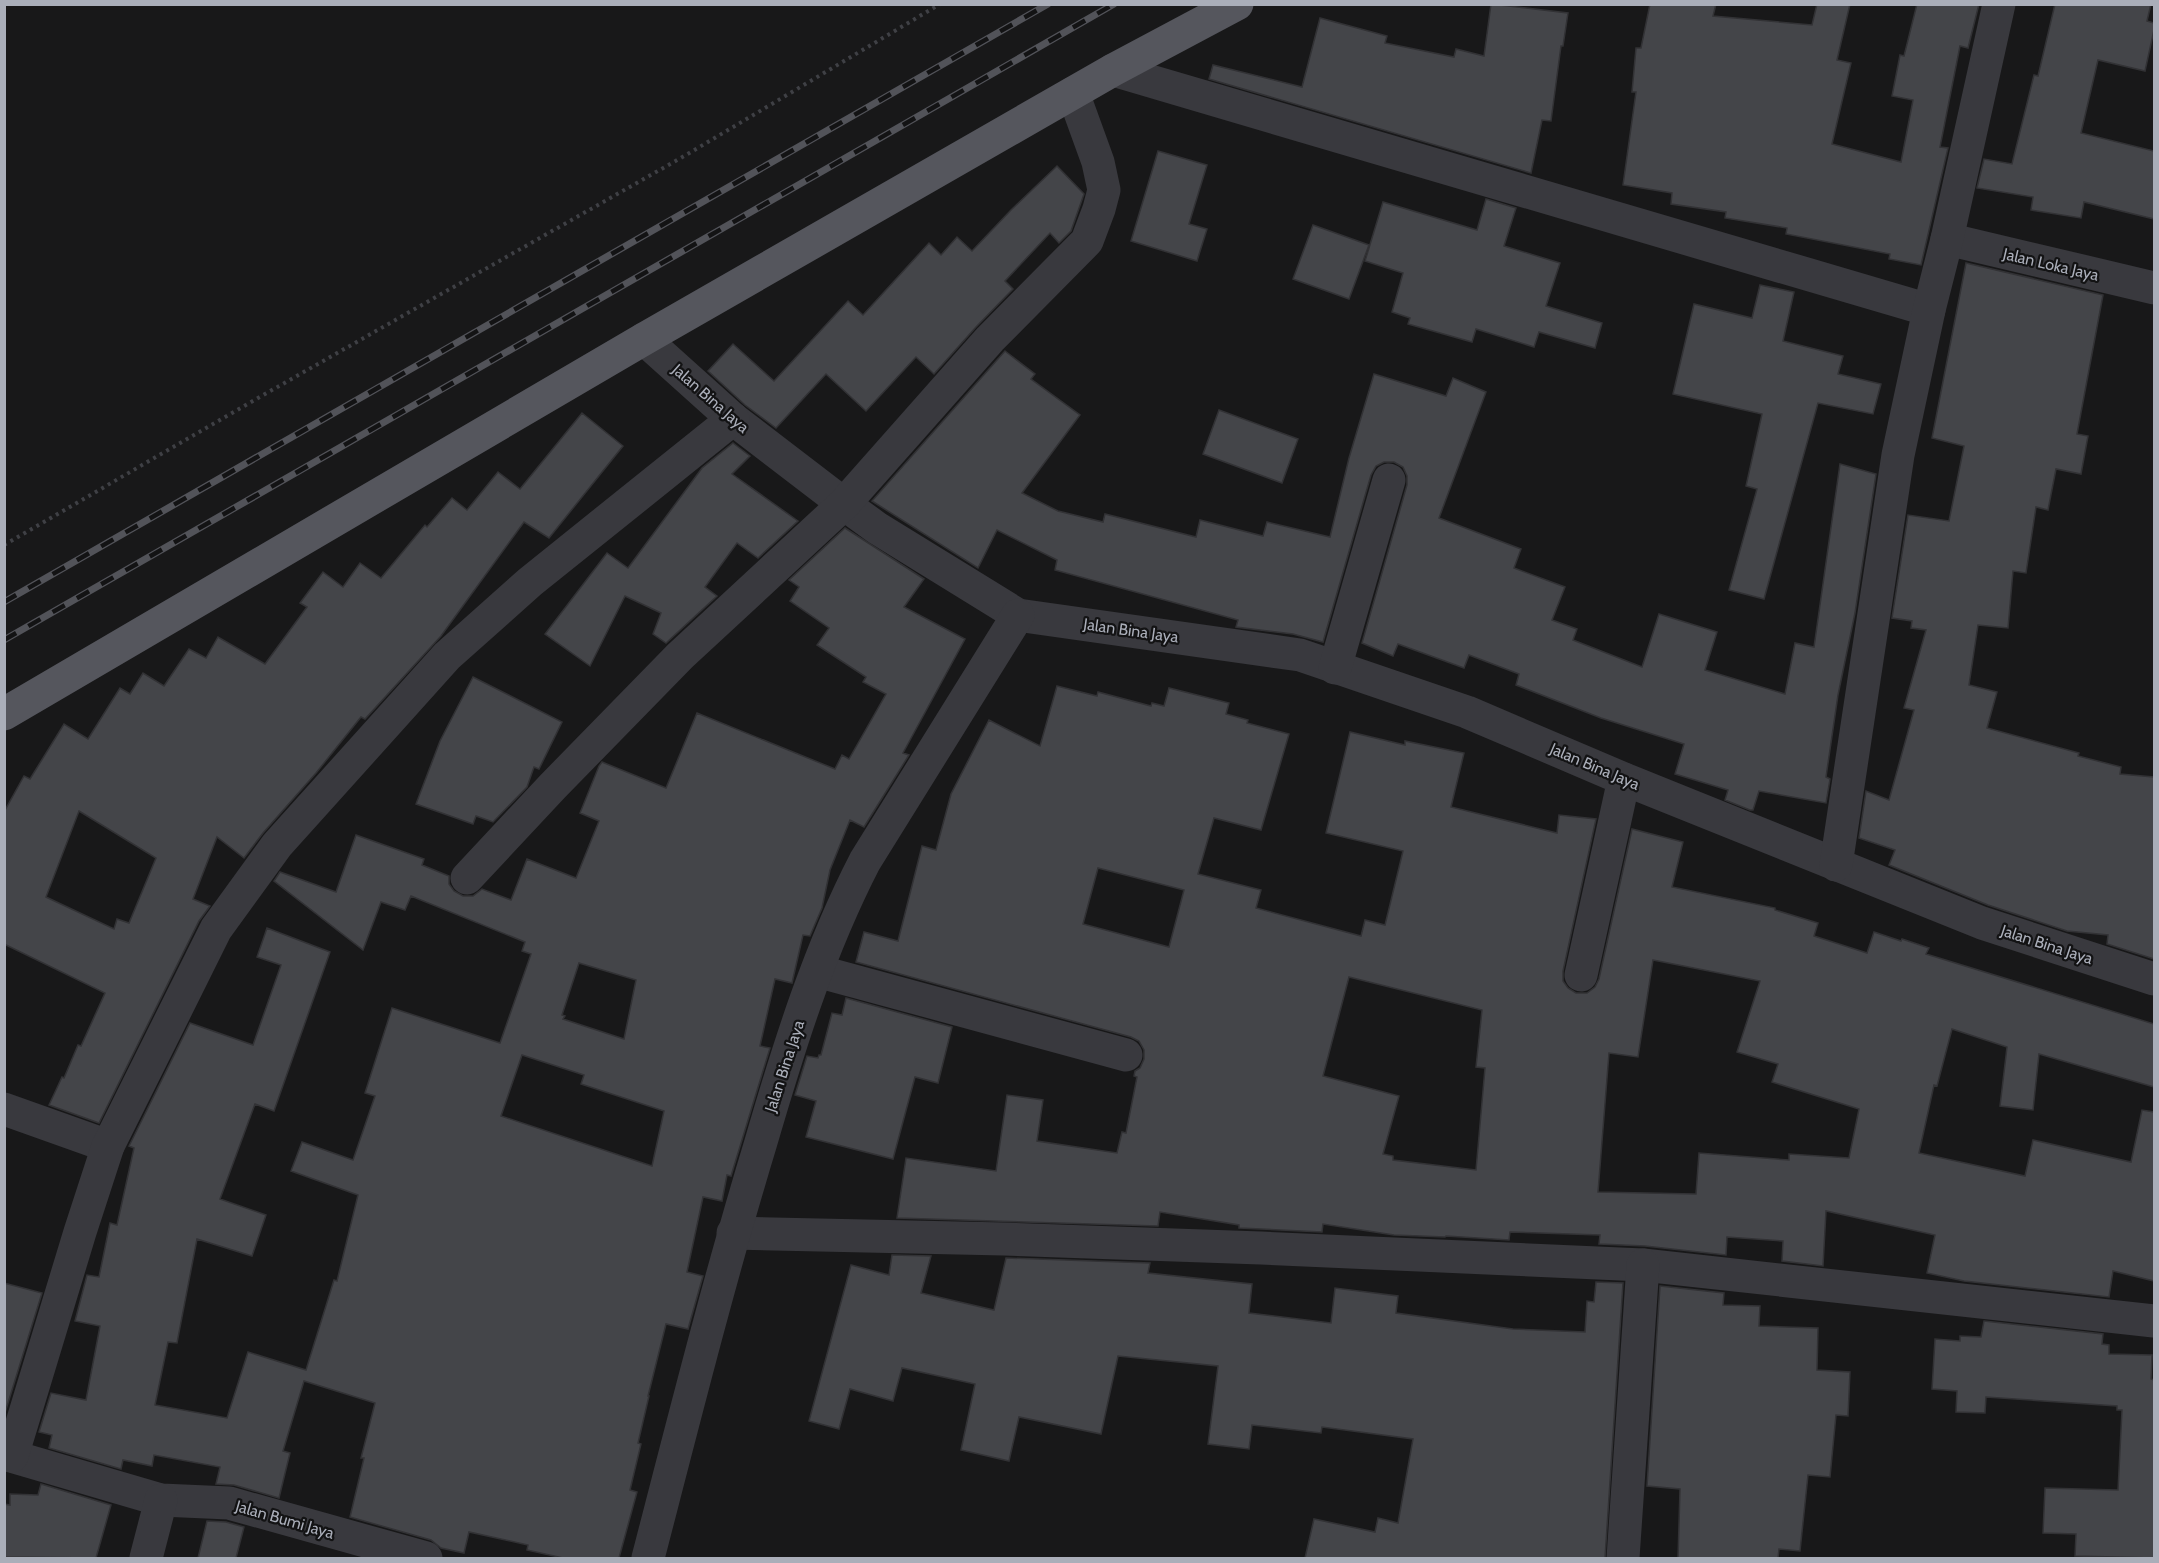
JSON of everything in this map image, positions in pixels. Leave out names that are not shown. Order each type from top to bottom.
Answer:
[{"type":"main road","points":[[4,714],[644,339],[1113,70],[1237,4]]},
{"type":"street","points":[[1836,865],[1898,455],[1999,4]]},
{"type":"street","points":[[1113,70],[1929,310]]},
{"type":"street","points":[[467,878],[552,786],[680,656],[844,504],[990,339],[1087,241],[1104,190],[1098,162],[1073,93]]},
{"type":"street","name":"Jalan Loka Jaya","points":[[1947,239],[2154,288]]},
{"type":"street","name":"Jalan Bina Jaya","points":[[644,339],[733,419],[844,504],[877,528],[1018,615],[1300,655],[1467,712],[1624,779],[1982,924],[2154,980]]},
{"type":"street","points":[[8,1455],[108,1146],[216,929],[277,845],[447,656],[530,582],[733,419]]},
{"type":"street","points":[[1335,668],[1389,480]]},
{"type":"street","name":"Jalan Bina Jaya","points":[[648,1558],[733,1233],[793,1032],[846,898],[865,861],[1018,615]]},
{"type":"street","points":[[1581,975],[1624,779]]},
{"type":"street","points":[[817,971],[1126,1055]]},
{"type":"street","points":[[4,1109],[108,1146]]},
{"type":"street","points":[[733,1233],[1074,1241],[1643,1265],[2154,1321]]},
{"type":"street","points":[[1623,1558],[1643,1265]]},
{"type":"street","name":"Jalan Bumi Jaya","points":[[8,1455],[160,1500],[229,1503],[426,1558]]},
{"type":"street","points":[[146,1558],[160,1500]]},
{"type":"path","points":[[4,545],[686,155],[940,4]]},
{"type":"building","points":[[1491,4],[1568,13],[1551,121],[1542,120],[1531,173],[1209,79],[1213,65],[1302,87],[1320,18],[1387,36],[1385,43],[1454,57],[1456,49],[1484,56]]},
{"type":"building","points":[[1650,4],[1716,4],[1713,16],[1812,25],[1817,4],[1850,4],[1837,60],[1851,63],[1832,144],[1901,162],[1913,100],[1892,96],[1900,55],[1904,56],[1917,4],[1979,4],[1968,48],[1960,46],[1940,147],[1948,148],[1921,265],[1889,259],[1890,254],[1786,234],[1787,228],[1725,218],[1726,212],[1671,204],[1672,193],[1623,185],[1636,92],[1632,92],[1636,48],[1641,48]]},
{"type":"building","points":[[2055,4],[2151,4],[2147,21],[2154,23],[2154,30],[2145,71],[2098,60],[2081,133],[2154,151],[2154,219],[2084,202],[2081,218],[2031,210],[2033,197],[1977,188],[1984,159],[2012,164],[2034,75],[2038,76]]},
{"type":"building","points":[[1158,151],[1207,165],[1189,224],[1207,229],[1197,261],[1131,241]]},
{"type":"building","points":[[1057,166],[1084,194],[1071,231],[1059,243],[1050,233],[1005,281],[1013,289],[934,374],[916,357],[866,411],[826,374],[776,428],[745,405],[708,371],[733,344],[774,381],[848,301],[863,315],[929,243],[941,255],[957,237],[972,251]]},
{"type":"building","points":[[1486,199],[1516,208],[1504,246],[1560,263],[1546,306],[1602,323],[1595,348],[1539,332],[1534,347],[1476,329],[1472,342],[1408,324],[1410,318],[1392,312],[1403,273],[1365,261],[1383,202],[1477,230]]},
{"type":"building","points":[[1313,225],[1369,245],[1349,299],[1293,279]]},
{"type":"building","points":[[1966,263],[2103,295],[2077,434],[2088,436],[2081,474],[2056,469],[2048,510],[2036,507],[2026,573],[2013,571],[2008,628],[1978,625],[1969,685],[1997,692],[1987,728],[2121,767],[2120,774],[2154,777],[2154,959],[2107,944],[2108,935],[2067,931],[1988,905],[1889,865],[1895,850],[1859,838],[1866,791],[1889,800],[1914,710],[1904,708],[1926,630],[1911,628],[1912,621],[1892,618],[1908,515],[1949,521],[1964,446],[1932,438]]},
{"type":"building","points":[[1760,285],[1794,292],[1783,341],[1843,356],[1838,374],[1881,384],[1873,414],[1818,403],[1764,599],[1729,590],[1757,489],[1746,486],[1762,414],[1673,394],[1694,304],[1752,318]]},
{"type":"building","points":[[1005,351],[1035,374],[1031,379],[1080,415],[1022,493],[1058,511],[1103,522],[1105,514],[1196,537],[1200,520],[1263,536],[1267,522],[1330,537],[1349,458],[1374,374],[1446,396],[1453,378],[1486,392],[1439,518],[1521,549],[1514,568],[1565,587],[1552,620],[1577,629],[1573,640],[1642,667],[1659,614],[1717,632],[1705,670],[1785,694],[1795,643],[1814,647],[1840,464],[1876,474],[1855,613],[1838,695],[1826,777],[1830,779],[1826,803],[1759,791],[1753,810],[1750,810],[1725,800],[1728,790],[1675,774],[1684,744],[1601,718],[1516,685],[1519,674],[1469,655],[1464,668],[1398,644],[1393,656],[1362,643],[1407,485],[1407,476],[1403,467],[1394,462],[1384,462],[1376,466],[1371,475],[1323,642],[1293,634],[1236,627],[1238,620],[1055,570],[1057,560],[997,530],[978,568],[872,501]]},
{"type":"building","points":[[1219,410],[1298,439],[1282,483],[1203,454]]},
{"type":"building","points":[[582,413],[623,446],[549,538],[524,522],[441,636],[365,719],[361,717],[244,858],[217,837],[193,899],[210,906],[199,921],[99,1123],[49,1105],[78,1045],[81,1046],[105,993],[4,944],[4,812],[24,776],[30,779],[64,724],[88,739],[120,688],[130,694],[143,673],[164,686],[189,649],[206,658],[218,637],[265,664],[307,607],[300,603],[323,572],[343,587],[360,563],[381,578],[425,525],[427,527],[452,498],[467,510],[498,472],[520,489]],"holes":[[[79,811],[156,858],[129,923],[117,919],[114,929],[46,897]]]},
{"type":"building","points":[[733,443],[750,456],[732,474],[798,521],[758,558],[737,543],[705,587],[717,596],[666,643],[653,634],[661,613],[625,596],[590,666],[545,634],[607,553],[628,568],[702,468]]},
{"type":"building","points":[[845,528],[924,579],[904,607],[965,639],[903,753],[909,755],[864,827],[850,820],[830,870],[822,908],[810,936],[803,935],[792,983],[775,979],[760,1046],[770,1048],[731,1176],[727,1175],[722,1201],[703,1197],[687,1272],[703,1276],[688,1329],[666,1324],[638,1443],[641,1444],[630,1490],[637,1492],[619,1558],[563,1558],[527,1550],[528,1545],[469,1532],[464,1553],[441,1548],[431,1540],[350,1517],[364,1458],[361,1458],[375,1403],[304,1381],[283,1451],[290,1453],[279,1498],[234,1485],[216,1484],[220,1467],[154,1455],[152,1466],[123,1460],[121,1469],[49,1448],[52,1435],[39,1432],[51,1393],[86,1400],[100,1326],[75,1321],[87,1275],[99,1277],[110,1223],[117,1225],[134,1148],[129,1146],[190,1023],[253,1045],[281,965],[257,957],[267,928],[330,952],[274,1111],[255,1104],[220,1199],[266,1215],[252,1256],[197,1239],[177,1343],[168,1342],[155,1405],[227,1418],[248,1352],[306,1370],[334,1280],[337,1281],[358,1195],[291,1171],[302,1142],[353,1160],[375,1096],[365,1093],[392,1008],[500,1043],[531,954],[522,951],[525,942],[411,896],[405,910],[381,902],[363,950],[274,881],[280,872],[336,892],[356,835],[424,859],[422,865],[449,876],[449,884],[454,891],[463,896],[473,896],[482,889],[511,900],[527,859],[576,878],[599,821],[580,813],[599,766],[602,762],[666,788],[697,713],[835,769],[842,755],[849,759],[886,694],[863,682],[866,677],[817,645],[829,628],[790,601],[799,587],[789,580]],"holes":[[[579,963],[636,980],[624,1039],[563,1019],[565,1016],[562,1015]],[[522,1055],[584,1075],[581,1084],[664,1111],[652,1166],[501,1116]]]},
{"type":"building","points":[[473,677],[562,722],[539,769],[534,767],[527,787],[493,822],[476,816],[473,824],[416,804],[440,741]]},
{"type":"building","points":[[1057,686],[1097,696],[1098,692],[1151,706],[1152,703],[1164,706],[1169,688],[1229,703],[1226,714],[1248,720],[1247,723],[1289,734],[1261,830],[1214,818],[1198,874],[1261,890],[1256,908],[1361,936],[1365,920],[1385,925],[1403,851],[1326,833],[1350,732],[1405,745],[1405,741],[1464,753],[1451,807],[1557,833],[1559,815],[1596,819],[1563,971],[1563,981],[1576,993],[1587,993],[1595,987],[1599,979],[1632,829],[1683,842],[1672,887],[1775,908],[1775,910],[1818,923],[1814,936],[1867,953],[1874,932],[1901,941],[1902,939],[1929,948],[1926,954],[2154,1024],[2154,1087],[2039,1054],[2033,1110],[2000,1106],[2007,1047],[1952,1029],[1937,1086],[1934,1085],[1919,1153],[2025,1176],[2033,1140],[2131,1162],[2142,1110],[2154,1112],[2154,1281],[2113,1271],[2109,1297],[1964,1281],[1927,1273],[1935,1235],[1826,1211],[1823,1266],[1782,1261],[1783,1241],[1727,1237],[1726,1255],[1645,1246],[1599,1244],[1600,1235],[1510,1232],[1509,1240],[1394,1235],[1323,1224],[1322,1232],[1239,1228],[1239,1225],[1160,1212],[1158,1226],[897,1218],[906,1158],[996,1171],[1007,1095],[1043,1100],[1037,1141],[1117,1153],[1122,1132],[1126,1133],[1137,1077],[1134,1076],[1135,1071],[1140,1068],[1144,1059],[1144,1050],[1139,1041],[856,962],[864,932],[898,941],[922,846],[936,850],[951,794],[989,720],[1040,746]],"holes":[[[1098,868],[1184,890],[1169,947],[1083,924]],[[1653,960],[1760,981],[1737,1052],[1778,1064],[1772,1082],[1859,1109],[1849,1158],[1789,1154],[1789,1160],[1699,1153],[1696,1194],[1598,1192],[1609,1053],[1638,1057]],[[1349,977],[1482,1010],[1476,1067],[1485,1068],[1476,1170],[1393,1160],[1393,1156],[1383,1154],[1399,1096],[1323,1076]]]},
{"type":"building","points":[[846,998],[952,1027],[938,1083],[915,1077],[893,1159],[806,1137],[816,1101],[795,1095],[807,1056],[818,1058],[821,1055],[832,1013],[842,1015]]},
{"type":"building","points":[[892,1255],[931,1256],[921,1293],[994,1310],[1006,1258],[1150,1263],[1148,1273],[1252,1284],[1249,1313],[1331,1323],[1335,1288],[1398,1296],[1396,1313],[1513,1329],[1585,1332],[1587,1301],[1594,1302],[1596,1282],[1623,1283],[1605,1558],[1305,1558],[1314,1519],[1375,1532],[1378,1518],[1398,1523],[1413,1439],[1322,1427],[1321,1433],[1252,1425],[1249,1449],[1208,1444],[1218,1366],[1118,1356],[1101,1434],[1019,1417],[1009,1461],[961,1450],[975,1384],[902,1368],[893,1401],[850,1389],[839,1429],[809,1421],[851,1265],[889,1275]]},
{"type":"building","points":[[4,1283],[42,1293],[4,1416]]},
{"type":"building","points":[[1660,1286],[1724,1293],[1723,1305],[1760,1306],[1759,1326],[1818,1328],[1817,1370],[1850,1372],[1848,1416],[1836,1415],[1830,1477],[1808,1475],[1800,1551],[1779,1549],[1778,1558],[1678,1558],[1680,1489],[1647,1486]]},
{"type":"building","points":[[1984,1321],[2103,1334],[2102,1344],[2109,1345],[2109,1354],[2152,1355],[2154,1558],[2075,1556],[2076,1534],[2043,1533],[2045,1488],[2118,1490],[2122,1410],[2117,1410],[2117,1406],[1986,1397],[1985,1413],[1956,1412],[1957,1391],[1932,1389],[1935,1339],[1960,1341],[1960,1336],[1981,1337]]},
{"type":"building","points":[[41,1484],[111,1505],[96,1558],[4,1557],[4,1504],[10,1505],[10,1494],[38,1495]]},
{"type":"building","points":[[207,1521],[226,1522],[244,1527],[236,1558],[198,1558]]},
{"type":"railway","points":[[4,602],[1048,4]]},
{"type":"railway","points":[[4,640],[1114,4]]}]
